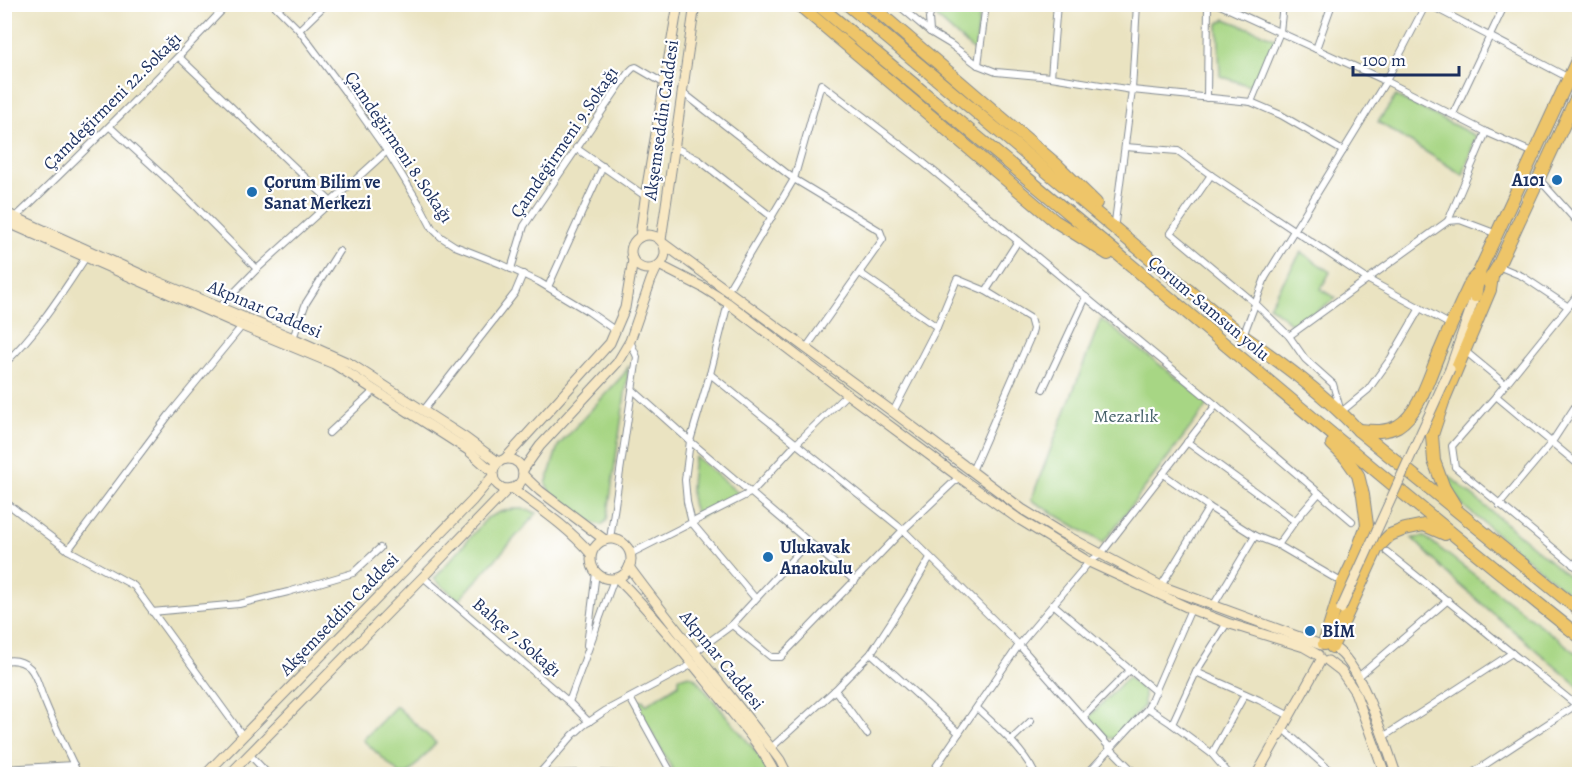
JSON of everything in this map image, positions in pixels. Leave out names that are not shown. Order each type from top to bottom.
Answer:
[{"type":"highway","points":[[798,4],[1055,221],[1147,278]]},
{"type":"highway","name":"Çorum-Samsun yolu","points":[[818,4],[1280,392],[1580,637]]},
{"type":"highway","name":"Çorum-Samsun yolu","points":[[847,4],[1243,336],[1271,355],[1341,412],[1358,430],[1580,612]]},
{"type":"highway","points":[[869,4],[1057,165],[1154,261]]},
{"type":"highway","points":[[1461,515],[1444,488],[1434,461],[1432,435],[1444,399],[1490,290],[1490,271],[1497,234],[1580,54]]},
{"type":"highway","points":[[1475,296],[1539,179],[1580,90]]},
{"type":"highway","points":[[1358,430],[1380,432],[1390,430],[1405,421],[1421,396],[1472,280],[1490,271]]},
{"type":"highway","points":[[1280,392],[1346,458],[1358,475],[1364,495],[1367,525],[1343,583],[1326,651]]},
{"type":"highway","points":[[1326,651],[1377,548],[1390,535],[1424,525],[1467,547]]},
{"type":"street","name":"Çamdeğirmeni 22.Sokağı","points":[[16,217],[110,127],[228,4]]},
{"type":"street","name":"Çamdeğirmeni 8.Sokağı","points":[[273,4],[299,30],[346,93],[387,152],[432,228],[441,237],[456,246],[511,268],[548,287],[616,331]]},
{"type":"street","points":[[299,30],[326,4]]},
{"type":"street","name":"Akşemseddin Caddesi","points":[[640,237],[678,4]]},
{"type":"street","name":"Akşemseddin Caddesi","points":[[662,242],[681,91],[695,4]]},
{"type":"street","points":[[897,4],[930,32],[978,65],[996,72],[1051,77],[1132,90],[1251,102],[1281,115],[1343,152]]},
{"type":"street","points":[[930,32],[929,18],[933,4]]},
{"type":"street","points":[[978,65],[986,4]]},
{"type":"street","points":[[1051,77],[1058,4]]},
{"type":"street","points":[[1115,222],[1132,90],[1137,4]]},
{"type":"street","points":[[1207,98],[1208,4]]},
{"type":"street","points":[[1218,4],[1386,81],[1486,132],[1534,153]]},
{"type":"street","points":[[1251,102],[1280,32],[1283,4]]},
{"type":"street","points":[[1316,49],[1332,4]]},
{"type":"street","points":[[1243,336],[1266,278],[1386,81],[1427,4],[1569,78]]},
{"type":"street","points":[[1453,114],[1505,4]]},
{"type":"street","points":[[179,57],[331,202]]},
{"type":"street","name":"Çamdeğirmeni 9.Sokağı","points":[[511,268],[524,226],[628,72],[636,67],[665,84]]},
{"type":"street","points":[[728,290],[794,179],[821,84],[919,159],[1352,521]]},
{"type":"street","points":[[681,91],[794,179],[880,231],[883,240],[806,348]]},
{"type":"street","points":[[110,127],[183,193],[257,269]]},
{"type":"street","points":[[1448,221],[1486,132]]},
{"type":"street","points":[[674,147],[699,160],[772,217]]},
{"type":"street","points":[[1125,147],[1178,151],[1367,279],[1451,325]]},
{"type":"street","points":[[576,148],[645,196]]},
{"type":"street","points":[[219,307],[257,269],[387,152]]},
{"type":"street","points":[[548,287],[603,166]]},
{"type":"street","points":[[1211,175],[1171,233],[1256,304],[1289,336],[1305,359],[1333,384],[1341,412],[1368,390],[1391,358],[1420,308]]},
{"type":"street","points":[[1539,179],[1579,223]]},
{"type":"street","name":"Akpınar Caddesi","points":[[4,212],[147,277],[351,364],[502,460]]},
{"type":"street","points":[[1289,336],[1448,221],[1460,220],[1497,234]]},
{"type":"street","name":"Akpınar Caddesi","points":[[4,221],[334,364],[468,450],[493,474]]},
{"type":"street","points":[[591,554],[581,542],[543,511],[510,488],[500,486],[494,480],[493,474],[502,460],[610,343],[625,308],[633,260],[632,247],[636,239],[644,235],[653,235],[1022,509],[1161,586],[1326,651],[1355,692],[1385,774]]},
{"type":"street","points":[[986,291],[1018,241]]},
{"type":"street","points":[[510,488],[521,482],[523,472],[540,446],[617,363],[630,341],[651,280],[665,255],[662,242]]},
{"type":"street","points":[[293,338],[306,303],[339,250]]},
{"type":"street","points":[[4,364],[21,348],[56,304],[86,257]]},
{"type":"street","points":[[633,260],[644,268],[658,266],[704,288],[728,303],[959,477],[1017,518],[1089,562],[1227,623],[1304,647],[1340,651],[1358,677],[1396,774]]},
{"type":"street","points":[[1490,271],[1521,276],[1567,306]]},
{"type":"street","points":[[860,273],[937,327]]},
{"type":"street","points":[[423,411],[515,293],[523,274]]},
{"type":"street","points":[[893,412],[937,327],[957,279],[986,291],[1030,318],[1033,329],[972,471]]},
{"type":"street","points":[[1580,292],[1577,300],[1567,306],[1496,396],[1452,446],[1455,467],[1580,570]]},
{"type":"street","points":[[1257,774],[1326,651],[1341,609],[1450,369],[1475,296]]},
{"type":"street","points":[[1043,389],[1086,297]]},
{"type":"street","points":[[728,303],[690,441],[686,480],[687,502],[692,523],[755,598]]},
{"type":"street","points":[[68,550],[168,415],[242,326]]},
{"type":"street","points":[[608,539],[637,357],[630,341]]},
{"type":"street","points":[[1465,350],[1505,384]]},
{"type":"street","points":[[710,374],[903,530],[1019,645],[1136,774]]},
{"type":"street","points":[[329,433],[375,390]]},
{"type":"street","points":[[633,390],[855,581]]},
{"type":"street","points":[[630,554],[752,492],[796,444],[847,394]]},
{"type":"street","points":[[1496,396],[1580,466]]},
{"type":"street","points":[[1499,505],[1551,442],[1580,399]]},
{"type":"street","points":[[931,774],[1019,645],[1089,562],[1101,554],[1216,405]]},
{"type":"street","points":[[1186,442],[1295,521]]},
{"type":"street","points":[[502,460],[514,460],[540,491],[608,539],[617,540],[628,548],[629,567],[622,575],[616,578],[604,578],[596,572]]},
{"type":"street","name":"Akşemseddin Caddesi","points":[[206,774],[472,501],[493,474]]},
{"type":"street","points":[[1163,474],[1255,536],[1278,545],[1343,583]]},
{"type":"street","points":[[732,625],[771,657],[782,657],[903,530],[959,477]]},
{"type":"street","name":"Akşemseddin Caddesi","points":[[230,774],[510,488]]},
{"type":"street","points":[[1278,545],[1319,493]]},
{"type":"street","points":[[4,501],[68,550],[134,586],[243,736]]},
{"type":"street","points":[[1161,586],[1209,507]]},
{"type":"street","points":[[1213,606],[1255,536]]},
{"type":"street","points":[[586,654],[596,572],[591,554],[599,543],[608,539]]},
{"type":"street","points":[[695,651],[732,625],[808,542]]},
{"type":"street","points":[[152,612],[239,604],[288,592],[353,573],[380,548]]},
{"type":"street","points":[[1387,552],[1578,706],[1471,774]]},
{"type":"street","points":[[771,748],[835,690],[871,653],[930,558]]},
{"type":"street","points":[[1573,565],[1580,558]]},
{"type":"street","name":"Akpınar Caddesi","points":[[629,567],[661,611],[771,748],[787,774]]},
{"type":"street","name":"Bahçe 7.Sokağı","points":[[423,577],[569,702],[589,722]]},
{"type":"street","points":[[569,702],[616,578]]},
{"type":"street","name":"Akpınar Caddesi","points":[[616,578],[640,600],[693,664],[758,746],[775,774]]},
{"type":"street","points":[[1358,677],[1448,600]]},
{"type":"street","points":[[1053,604],[1156,692]]},
{"type":"street","points":[[1087,774],[1148,708],[1191,609]]},
{"type":"street","points":[[1172,724],[1196,672],[1227,623]]},
{"type":"street","points":[[871,653],[959,733]]},
{"type":"street","points":[[1383,737],[1512,653]]},
{"type":"street","points":[[4,661],[12,659],[18,661],[25,664],[33,673],[78,774]]},
{"type":"street","points":[[544,773],[573,735],[589,722],[693,664]]},
{"type":"street","points":[[1083,717],[1130,670]]},
{"type":"street","points":[[1196,672],[1290,717]]},
{"type":"street","points":[[835,690],[867,734]]},
{"type":"street","points":[[1212,754],[1245,694]]},
{"type":"street","points":[[630,698],[672,774]]},
{"type":"street","points":[[977,708],[1011,740],[1035,774]]},
{"type":"street","points":[[1148,708],[1212,754],[1229,774]]},
{"type":"street","points":[[1011,740],[1031,721]]},
{"type":"street","points":[[1283,729],[1334,774]]},
{"type":"street","points":[[250,754],[268,774]]},
{"type":"street","points":[[4,769],[74,765]]},
{"type":"street","points":[[544,773],[619,774]]},
{"type":"green space","points":[[940,5],[981,5],[975,52],[936,17]]},
{"type":"green space","points":[[1225,19],[1277,39],[1250,86],[1220,76],[1218,24]]},
{"type":"green space","points":[[1396,96],[1476,136],[1463,175],[1378,122]]},
{"type":"green space","points":[[1301,252],[1330,272],[1321,289],[1336,298],[1295,326],[1269,306]]},
{"type":"green space","name":"Mezarlık","points":[[1101,319],[1209,403],[1103,543],[1031,500]]},
{"type":"green space","points":[[629,366],[607,520],[602,525],[593,523],[550,492],[546,484],[558,446]]},
{"type":"green space","points":[[696,457],[738,493],[738,496],[700,517],[691,498],[692,473]]},
{"type":"green space","points":[[1449,476],[1579,585],[1579,602],[1462,505],[1445,481]]},
{"type":"green space","points":[[513,509],[537,513],[459,600],[434,579],[487,518]]},
{"type":"green space","points":[[1425,537],[1579,655],[1579,687],[1453,579],[1412,538]]},
{"type":"green space","points":[[689,675],[695,678],[758,754],[771,774],[675,774],[639,710],[638,702],[643,700],[646,705],[679,684],[679,678]]},
{"type":"green space","points":[[1128,677],[1144,691],[1144,706],[1114,738],[1108,738],[1089,717]]},
{"type":"green space","points":[[396,706],[436,743],[408,774],[400,774],[363,740]]},
{"type":"place","name":"A101","points":[[1557,180]]},
{"type":"place","name":"Çorum Bilim ve Sanat Merkezi","points":[[252,192]]},
{"type":"place","name":"Ulukavak Anaokulu","points":[[768,557]]},
{"type":"place","name":"BİM","points":[[1310,631]]}]
